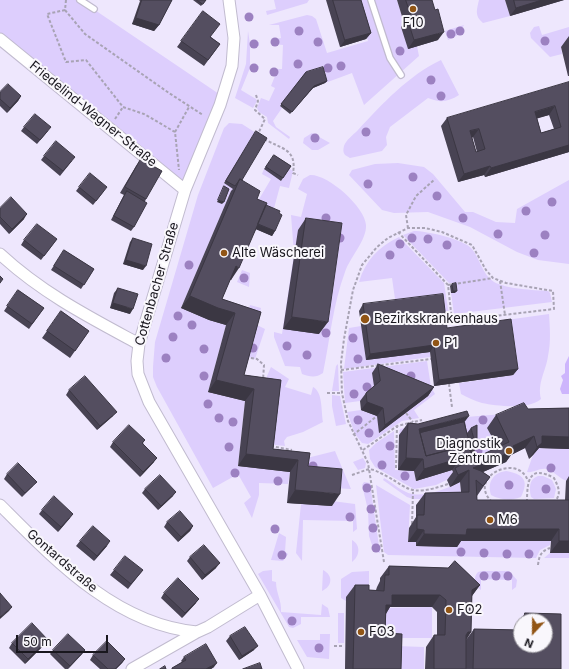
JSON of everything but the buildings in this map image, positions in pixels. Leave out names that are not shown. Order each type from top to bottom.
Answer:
[{"type":"street","name":"Cottenbacher Straße","points":[[229,0],[234,38],[232,66],[212,121],[183,189],[139,344],[137,361],[138,374],[149,402],[260,595],[298,669]]},
{"type":"street","name":"Friedelind-Wagner-Straße","points":[[0,39],[183,189]]},
{"type":"street","points":[[0,254],[22,275],[70,307],[139,344]]},
{"type":"street","name":"Gontardstraße","points":[[0,505],[68,571],[103,596],[160,625],[178,630],[197,632]]},
{"type":"street","points":[[132,669],[208,627],[260,595]]},
{"type":"lane","points":[[80,0],[94,9]]},
{"type":"lane","points":[[371,0],[390,58],[401,75]]},
{"type":"path","points":[[66,0],[65,10],[85,34],[212,121]]},
{"type":"path","points":[[65,10],[47,14],[66,62],[86,60],[123,107],[144,114],[175,132]]},
{"type":"path","points":[[256,95],[258,100],[255,110],[265,119],[258,135],[290,153],[295,161],[293,173],[298,175]]},
{"type":"path","points":[[183,189],[175,132],[189,106]]},
{"type":"path","points":[[109,127],[123,107]]},
{"type":"path","points":[[408,228],[406,215],[416,196],[435,179]]},
{"type":"path","points":[[384,562],[369,470],[363,450],[353,435],[342,394],[341,370],[349,309],[358,274],[362,265],[377,247],[398,232],[408,228],[425,228],[442,232],[472,245],[486,270],[493,278],[500,281],[553,291],[554,309],[441,323]]},
{"type":"path","points":[[398,232],[448,285],[452,321]]},
{"type":"path","points":[[448,285],[493,278]]},
{"type":"path","points":[[500,281],[505,315]]},
{"type":"path","points":[[244,357],[257,359],[264,364],[262,383]]},
{"type":"path","points":[[341,370],[431,359]]},
{"type":"path","points":[[449,384],[452,407]]},
{"type":"path","points":[[326,393],[342,394]]},
{"type":"path","points":[[406,413],[413,422]]},
{"type":"path","points":[[353,435],[377,416]]},
{"type":"path","points":[[363,450],[397,426],[422,420]]},
{"type":"path","points":[[396,468],[398,444],[397,426]]},
{"type":"path","points":[[266,446],[292,450]]},
{"type":"path","points":[[499,502],[492,502],[486,490],[488,477],[494,472],[506,468],[516,470],[522,472],[528,481]]},
{"type":"path","points":[[352,475],[369,470],[379,472],[414,492],[423,492],[448,484]]},
{"type":"path","points":[[527,502],[528,481],[531,476],[537,473],[544,473],[554,478],[559,488],[559,493],[556,500],[549,502]]},
{"type":"path","points":[[412,528],[414,492]]},
{"type":"path","points":[[520,502],[534,502]]},
{"type":"path","points":[[538,565],[542,552],[550,548]]},
{"type":"path","points":[[334,646],[342,646]]},
{"type":"shaded area","points":[[0,0],[80,0],[222,96],[185,190],[0,38]]},
{"type":"shaded area","points":[[274,0],[309,0],[307,3],[267,15],[266,11],[276,9]]},
{"type":"shaded area","points":[[356,0],[397,0],[405,26],[417,46],[419,56],[364,105],[352,73],[325,83],[321,69],[280,106],[282,108],[273,121],[276,127],[290,137],[289,139],[268,123],[267,117],[259,112],[257,108],[261,98],[269,101],[275,88],[271,86],[275,76],[270,74],[272,69],[282,69],[283,45],[273,44],[272,40],[281,38],[279,25],[269,25],[307,15],[312,16],[316,19],[327,53],[368,41]]},
{"type":"shaded area","points":[[479,0],[505,0],[510,16],[483,23],[477,15]]},
{"type":"shaded area","points":[[464,25],[458,35],[448,40],[445,31]]},
{"type":"shaded area","points":[[539,26],[542,35],[569,27],[569,45],[561,47],[562,54],[550,57],[531,38],[530,33],[534,27]]},
{"type":"shaded area","points":[[248,31],[250,44],[259,42],[259,46],[250,47],[250,66],[259,66],[257,71],[250,68],[241,90],[256,99],[257,101],[253,108],[235,98],[246,64]]},
{"type":"shaded area","points":[[441,60],[459,95],[444,101],[436,101],[428,98],[390,127],[386,137],[387,145],[382,151],[350,158],[345,155],[343,149],[346,142],[386,100],[429,66]]},
{"type":"shaded area","points":[[229,123],[242,124],[256,133],[224,183],[236,190],[231,191],[181,308],[209,320],[226,325],[208,392],[245,401],[238,466],[290,472],[288,484],[259,483],[259,495],[252,518],[244,503],[251,497],[238,474],[213,488],[157,387],[153,377],[155,342],[198,195],[224,128]]},
{"type":"shaded area","points":[[312,133],[330,143],[318,150],[312,150],[303,143],[304,138]]},
{"type":"shaded area","points":[[398,163],[424,167],[433,174],[465,212],[473,212],[496,222],[515,223],[517,209],[569,180],[569,264],[538,260],[517,252],[470,227],[428,212],[394,213],[382,210],[349,175],[352,170],[375,164]]},
{"type":"shaded area","points":[[264,169],[290,169],[293,171],[289,188],[280,186],[273,212],[258,201],[271,179],[262,174]]},
{"type":"shaded area","points":[[310,175],[318,176],[326,180],[353,201],[364,218],[366,225],[364,237],[347,266],[341,284],[323,373],[318,376],[308,376],[302,374],[300,367],[285,366],[274,337],[274,332],[282,334],[294,254],[291,215],[301,217],[307,194],[298,189],[303,179]]},
{"type":"shaded area","points":[[414,231],[436,234],[468,245],[475,253],[484,271],[494,282],[513,288],[548,291],[552,302],[454,314],[451,293],[455,293],[454,283],[449,283],[403,235]]},
{"type":"shaded area","points":[[399,237],[444,283],[449,315],[440,316],[396,306],[392,278],[359,282],[365,267],[374,255],[385,245]]},
{"type":"shaded area","points":[[242,270],[250,273],[249,287],[237,282]]},
{"type":"shaded area","points":[[250,305],[261,308],[257,325],[265,329],[255,359],[245,356],[245,322]]},
{"type":"shaded area","points":[[549,314],[550,346],[541,382],[541,399],[528,405],[504,406],[482,403],[461,394],[459,383],[513,375],[442,329]]},
{"type":"shaded area","points":[[361,326],[430,352],[430,357],[344,369],[349,328]]},
{"type":"shaded area","points":[[569,356],[569,394],[562,394],[560,389],[563,380],[561,376],[565,373],[565,364]]},
{"type":"shaded area","points":[[427,361],[431,387],[435,394],[414,410],[419,418],[402,421],[368,444],[362,443],[355,434],[347,412],[361,410],[377,416],[379,433],[374,390],[360,401],[345,403],[343,372]]},
{"type":"shaded area","points":[[338,364],[339,391],[332,391],[336,366]]},
{"type":"shaded area","points":[[271,367],[289,379],[285,387],[311,395],[313,387],[316,389],[321,402],[323,422],[303,432],[287,437],[284,441],[285,446],[266,444],[266,382]]},
{"type":"shaded area","points":[[332,395],[340,396],[346,424],[336,426],[332,406]]},
{"type":"shaded area","points":[[513,414],[487,428],[501,454],[466,470],[399,435],[400,429],[428,423],[456,418]]},
{"type":"shaded area","points":[[394,431],[395,470],[414,471],[416,481],[452,470],[455,476],[436,485],[414,489],[375,467],[370,459],[369,450],[376,443]]},
{"type":"shaded area","points":[[534,448],[569,449],[569,481],[566,481],[546,469],[527,472]]},
{"type":"shaded area","points":[[335,451],[351,489],[333,488],[291,462]]},
{"type":"shaded area","points":[[363,458],[366,463],[365,468],[358,470],[353,462]]},
{"type":"shaded area","points":[[506,471],[523,478],[525,486],[521,497],[506,499],[491,495],[490,486],[492,479],[501,472]]},
{"type":"shaded area","points":[[543,476],[552,480],[556,489],[554,498],[534,499],[531,497],[530,484],[535,477]]},
{"type":"shaded area","points":[[384,478],[405,491],[418,495],[450,487],[460,482],[461,499],[413,499],[407,497],[383,480]]},
{"type":"shaded area","points":[[364,482],[370,483],[380,553],[374,551],[369,536],[368,510],[362,485]]},
{"type":"shaded area","points":[[376,485],[410,505],[408,541],[416,542],[416,546],[457,547],[458,541],[551,541],[550,545],[540,550],[536,558],[388,555],[384,552]]},
{"type":"shaded area","points":[[332,501],[355,504],[357,529],[353,532],[353,521],[303,520],[302,561],[296,553],[301,504],[332,506]]},
{"type":"shaded area","points":[[279,533],[286,537],[285,552],[288,554],[283,561],[271,560]]},
{"type":"shaded area","points":[[352,540],[357,545],[358,554],[352,562]]},
{"type":"shaded area","points":[[550,553],[569,553],[569,558],[544,558]]},
{"type":"shaded area","points":[[272,570],[272,581],[276,582],[281,604],[281,612],[321,615],[322,604],[328,608],[330,617],[301,617],[301,624],[293,628],[289,627],[258,574],[263,571]]},
{"type":"shaded area","points":[[323,570],[329,575],[330,583],[326,589],[322,591]]},
{"type":"shaded area","points":[[369,571],[369,602],[346,601],[341,598],[341,579],[352,572]]},
{"type":"shaded area","points":[[482,571],[509,571],[517,580],[516,587],[512,590],[512,580],[481,579],[481,590],[477,586],[475,579],[476,574]]},
{"type":"shaded area","points":[[432,607],[432,638],[385,638],[384,608]]},
{"type":"shaded area","points":[[338,613],[344,613],[344,643],[338,643]]},
{"type":"shaded area","points":[[320,634],[330,634],[329,659],[307,657],[297,640],[320,640]]},
{"type":"shaded area","points":[[396,646],[424,647],[424,669],[396,669]]},
{"type":"place","name":"F10","points":[[413,9]]},
{"type":"place","name":"Alte Wäscherei","points":[[224,253]]},
{"type":"place","name":"Bezirkskrankenhaus","points":[[365,319]]},
{"type":"place","name":"P1","points":[[436,343]]},
{"type":"place","name":"Diagnostik Zentrum","points":[[509,451]]},
{"type":"place","name":"M6","points":[[490,520]]},
{"type":"place","name":"FO2","points":[[449,610]]},
{"type":"place","name":"FO3","points":[[361,632]]}]
